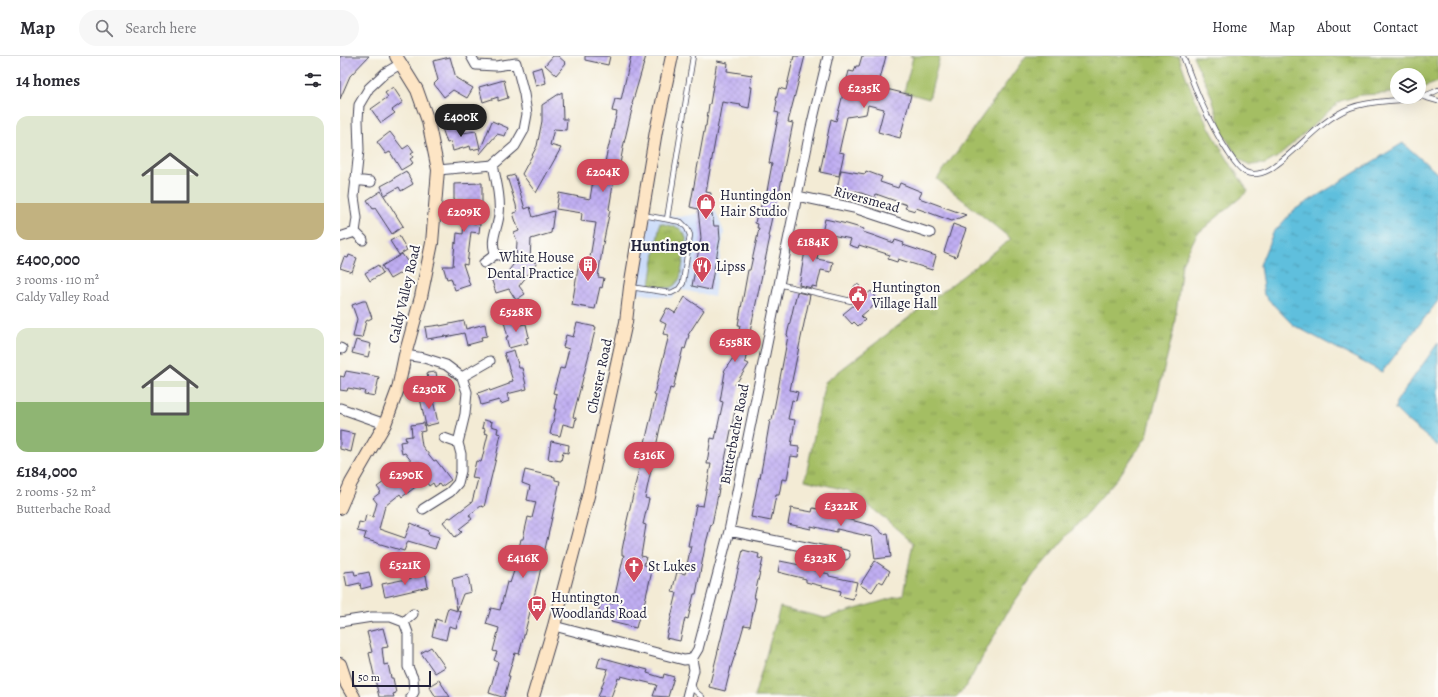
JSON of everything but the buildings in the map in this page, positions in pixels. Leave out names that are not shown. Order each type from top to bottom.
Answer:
[{"type":"main road","name":"Chester Road","points":[[533,697],[554,626],[588,496],[626,322],[641,215],[656,131],[672,56]]},
{"type":"main road","name":"Caldy Valley Road","points":[[340,508],[351,483],[385,424],[398,389],[405,355],[422,297],[432,243],[438,170],[428,121],[417,90],[399,60]]},
{"type":"main road","points":[[340,664],[347,685],[354,697]]},
{"type":"street","points":[[471,56],[476,65],[474,75]]},
{"type":"street","name":"Butterbache Road","points":[[687,697],[694,670],[692,659],[698,649],[729,531],[778,284],[811,127],[828,56]]},
{"type":"street","points":[[438,170],[493,164],[515,146],[524,130],[527,114],[520,59],[496,66],[476,65]]},
{"type":"street","points":[[355,232],[357,218],[354,197],[359,150],[358,120],[360,105],[369,88],[399,60]]},
{"type":"street","points":[[484,263],[499,255],[493,249],[493,239],[500,214],[498,188],[493,164]]},
{"type":"street","points":[[355,180],[371,182]]},
{"type":"street","name":"Riversmead","points":[[797,196],[854,208],[930,233]]},
{"type":"street","points":[[340,237],[355,232]]},
{"type":"street","points":[[355,232],[363,240]]},
{"type":"street","points":[[405,355],[424,358],[446,365],[462,377],[467,392],[466,414],[458,443],[461,454],[461,470],[458,484],[450,492],[423,509]]},
{"type":"street","points":[[462,377],[490,361]]},
{"type":"street","points":[[340,408],[385,424]]},
{"type":"street","points":[[444,438],[458,443]]},
{"type":"street","points":[[729,531],[845,555]]},
{"type":"street","points":[[404,622],[413,614]]},
{"type":"street","points":[[340,622],[372,617],[392,617],[404,622],[408,633],[408,667],[413,678],[414,692],[411,697]]},
{"type":"street","points":[[554,626],[684,660],[692,659]]},
{"type":"lane","points":[[667,219],[693,56]]},
{"type":"lane","points":[[1183,56],[1196,91],[1217,136],[1234,162],[1245,172],[1256,174],[1265,172],[1276,166],[1328,120],[1350,108],[1375,101],[1390,101]]},
{"type":"lane","points":[[1426,95],[1438,90]]},
{"type":"lane","points":[[1426,97],[1438,101]]},
{"type":"lane","points":[[630,287],[672,293],[679,289],[682,284],[690,235],[687,228],[681,222],[641,215]]},
{"type":"lane","points":[[778,284],[851,301],[857,287]]},
{"type":"lane","points":[[691,683],[694,690],[702,697]]},
{"type":"shaded area","points":[[715,210],[724,232],[714,297],[679,289],[671,298],[636,293],[651,211],[680,217]]},
{"type":"green space","points":[[910,56],[940,56],[929,99],[904,92],[913,57]]},
{"type":"green space","points":[[1026,56],[1179,56],[1200,109],[1248,191],[1197,234],[1182,263],[1173,333],[1147,436],[1120,475],[1034,574],[1008,611],[966,687],[956,697],[754,697],[780,607],[825,618],[903,595],[913,543],[850,491],[805,480],[825,382],[1011,239],[937,179]]},
{"type":"green space","points":[[1193,56],[1438,56],[1438,82],[1426,86],[1426,68],[1390,68],[1390,93],[1361,95],[1340,101],[1279,156],[1265,164],[1250,165],[1239,159],[1222,132],[1211,95]]},
{"type":"green space","points":[[660,223],[679,228],[684,233],[687,241],[680,279],[674,286],[669,288],[650,285]]},
{"type":"water","points":[[1403,143],[1438,174],[1438,301],[1382,372],[1293,325],[1264,295],[1260,265],[1273,233],[1294,210]]},
{"type":"water","points":[[1438,343],[1438,446],[1395,409],[1396,402]]},
{"type":"place","name":"Huntingdon Hair Studio","points":[[706,220]]},
{"type":"place","name":"White House Dental Practice","points":[[588,282]]},
{"type":"place","name":"Lipss","points":[[702,283]]},
{"type":"place","name":"Huntington Village Hall","points":[[858,312]]},
{"type":"place","name":"St Lukes","points":[[634,583]]},
{"type":"place","name":"Huntington, Woodlands Road","points":[[537,622]]},
{"type":"district","name":"Huntington","points":[[670,245]]}]
